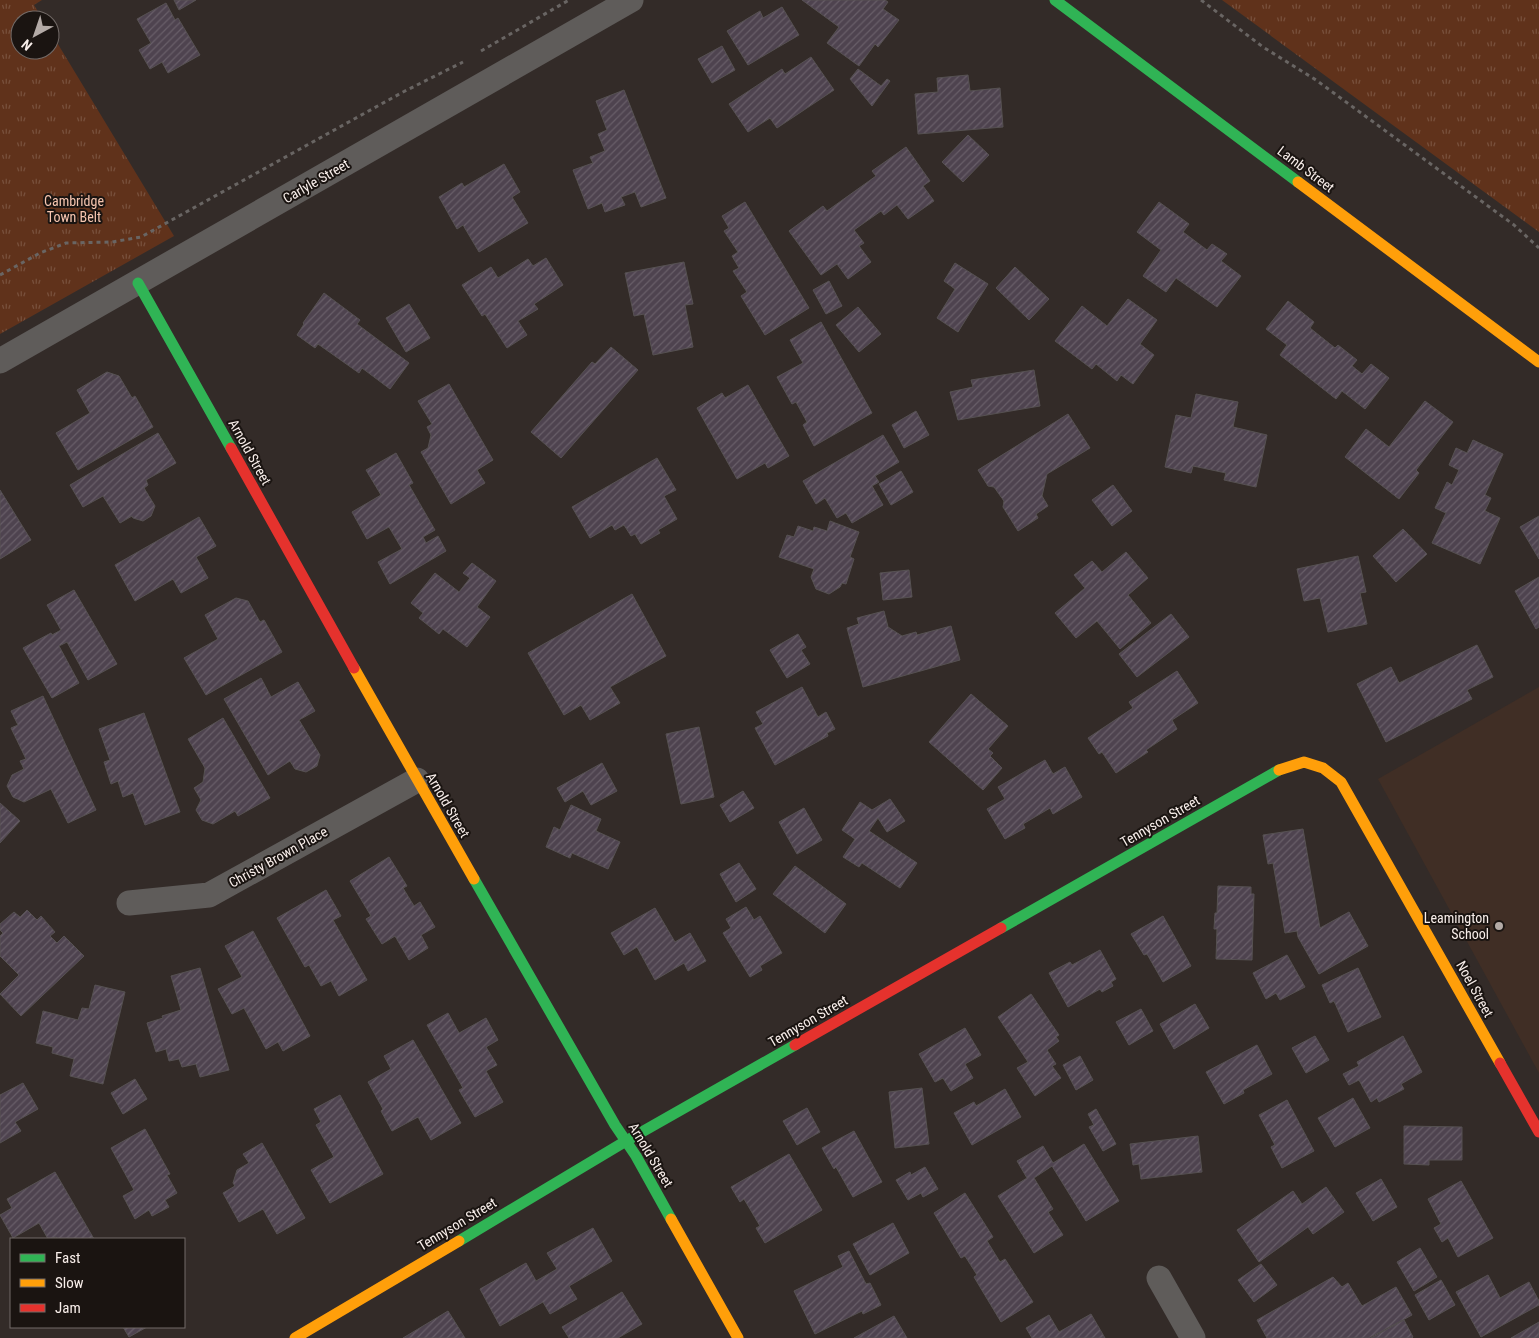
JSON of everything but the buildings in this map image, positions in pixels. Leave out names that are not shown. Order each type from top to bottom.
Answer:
[{"type":"street","name":"Carlyle Street","points":[[0,361],[631,0]]},
{"type":"street","name":"Lamb Street","points":[[1055,0],[1539,362]]},
{"type":"street","name":"Arnold Street","points":[[138,283],[417,780],[636,1156],[738,1338]]},
{"type":"street","name":"Tennyson Street","points":[[295,1338],[626,1141],[1279,770],[1304,762],[1323,768],[1341,782]]},
{"type":"street","name":"Christy Brown Place","points":[[129,903],[210,895],[417,780]]},
{"type":"street","name":"Noel Street","points":[[1341,782],[1539,1132]]},
{"type":"street","points":[[1159,1278],[1193,1338]]},
{"type":"path","points":[[478,53],[570,0]]},
{"type":"path","points":[[1201,0],[1263,47],[1316,80],[1514,225],[1539,248]]},
{"type":"path","points":[[0,275],[40,253],[66,243],[112,242],[141,236],[403,92],[470,58]]},
{"type":"shaded area","name":"Leamington School","points":[[1539,687],[1539,1073],[1378,779]]},
{"type":"green space","name":"Cambridge Town Belt","points":[[0,0],[42,0],[34,5],[37,10],[10,10],[10,60],[60,60],[60,48],[174,236],[0,334]]},
{"type":"green space","points":[[1222,0],[1539,0],[1539,232]]},
{"type":"traffic: fast","points":[[1055,0],[1298,182]]},
{"type":"traffic: fast","points":[[138,283],[231,448]]},
{"type":"traffic: fast","points":[[1001,928],[1279,770]]},
{"type":"traffic: fast","points":[[474,879],[671,1219]]},
{"type":"traffic: fast","points":[[459,1241],[626,1141],[795,1045]]},
{"type":"traffic: slow","points":[[1298,182],[1539,362]]},
{"type":"traffic: slow","points":[[354,668],[474,879]]},
{"type":"traffic: slow","points":[[1279,770],[1304,762],[1323,768],[1341,782],[1500,1063]]},
{"type":"traffic: slow","points":[[671,1219],[738,1338]]},
{"type":"traffic: slow","points":[[295,1338],[459,1241]]},
{"type":"traffic: jam","points":[[231,448],[354,668]]},
{"type":"traffic: jam","points":[[795,1045],[1001,928]]},
{"type":"traffic: jam","points":[[1500,1063],[1539,1132]]},
{"type":"place","name":"Leamington School","points":[[1499,926]]}]
